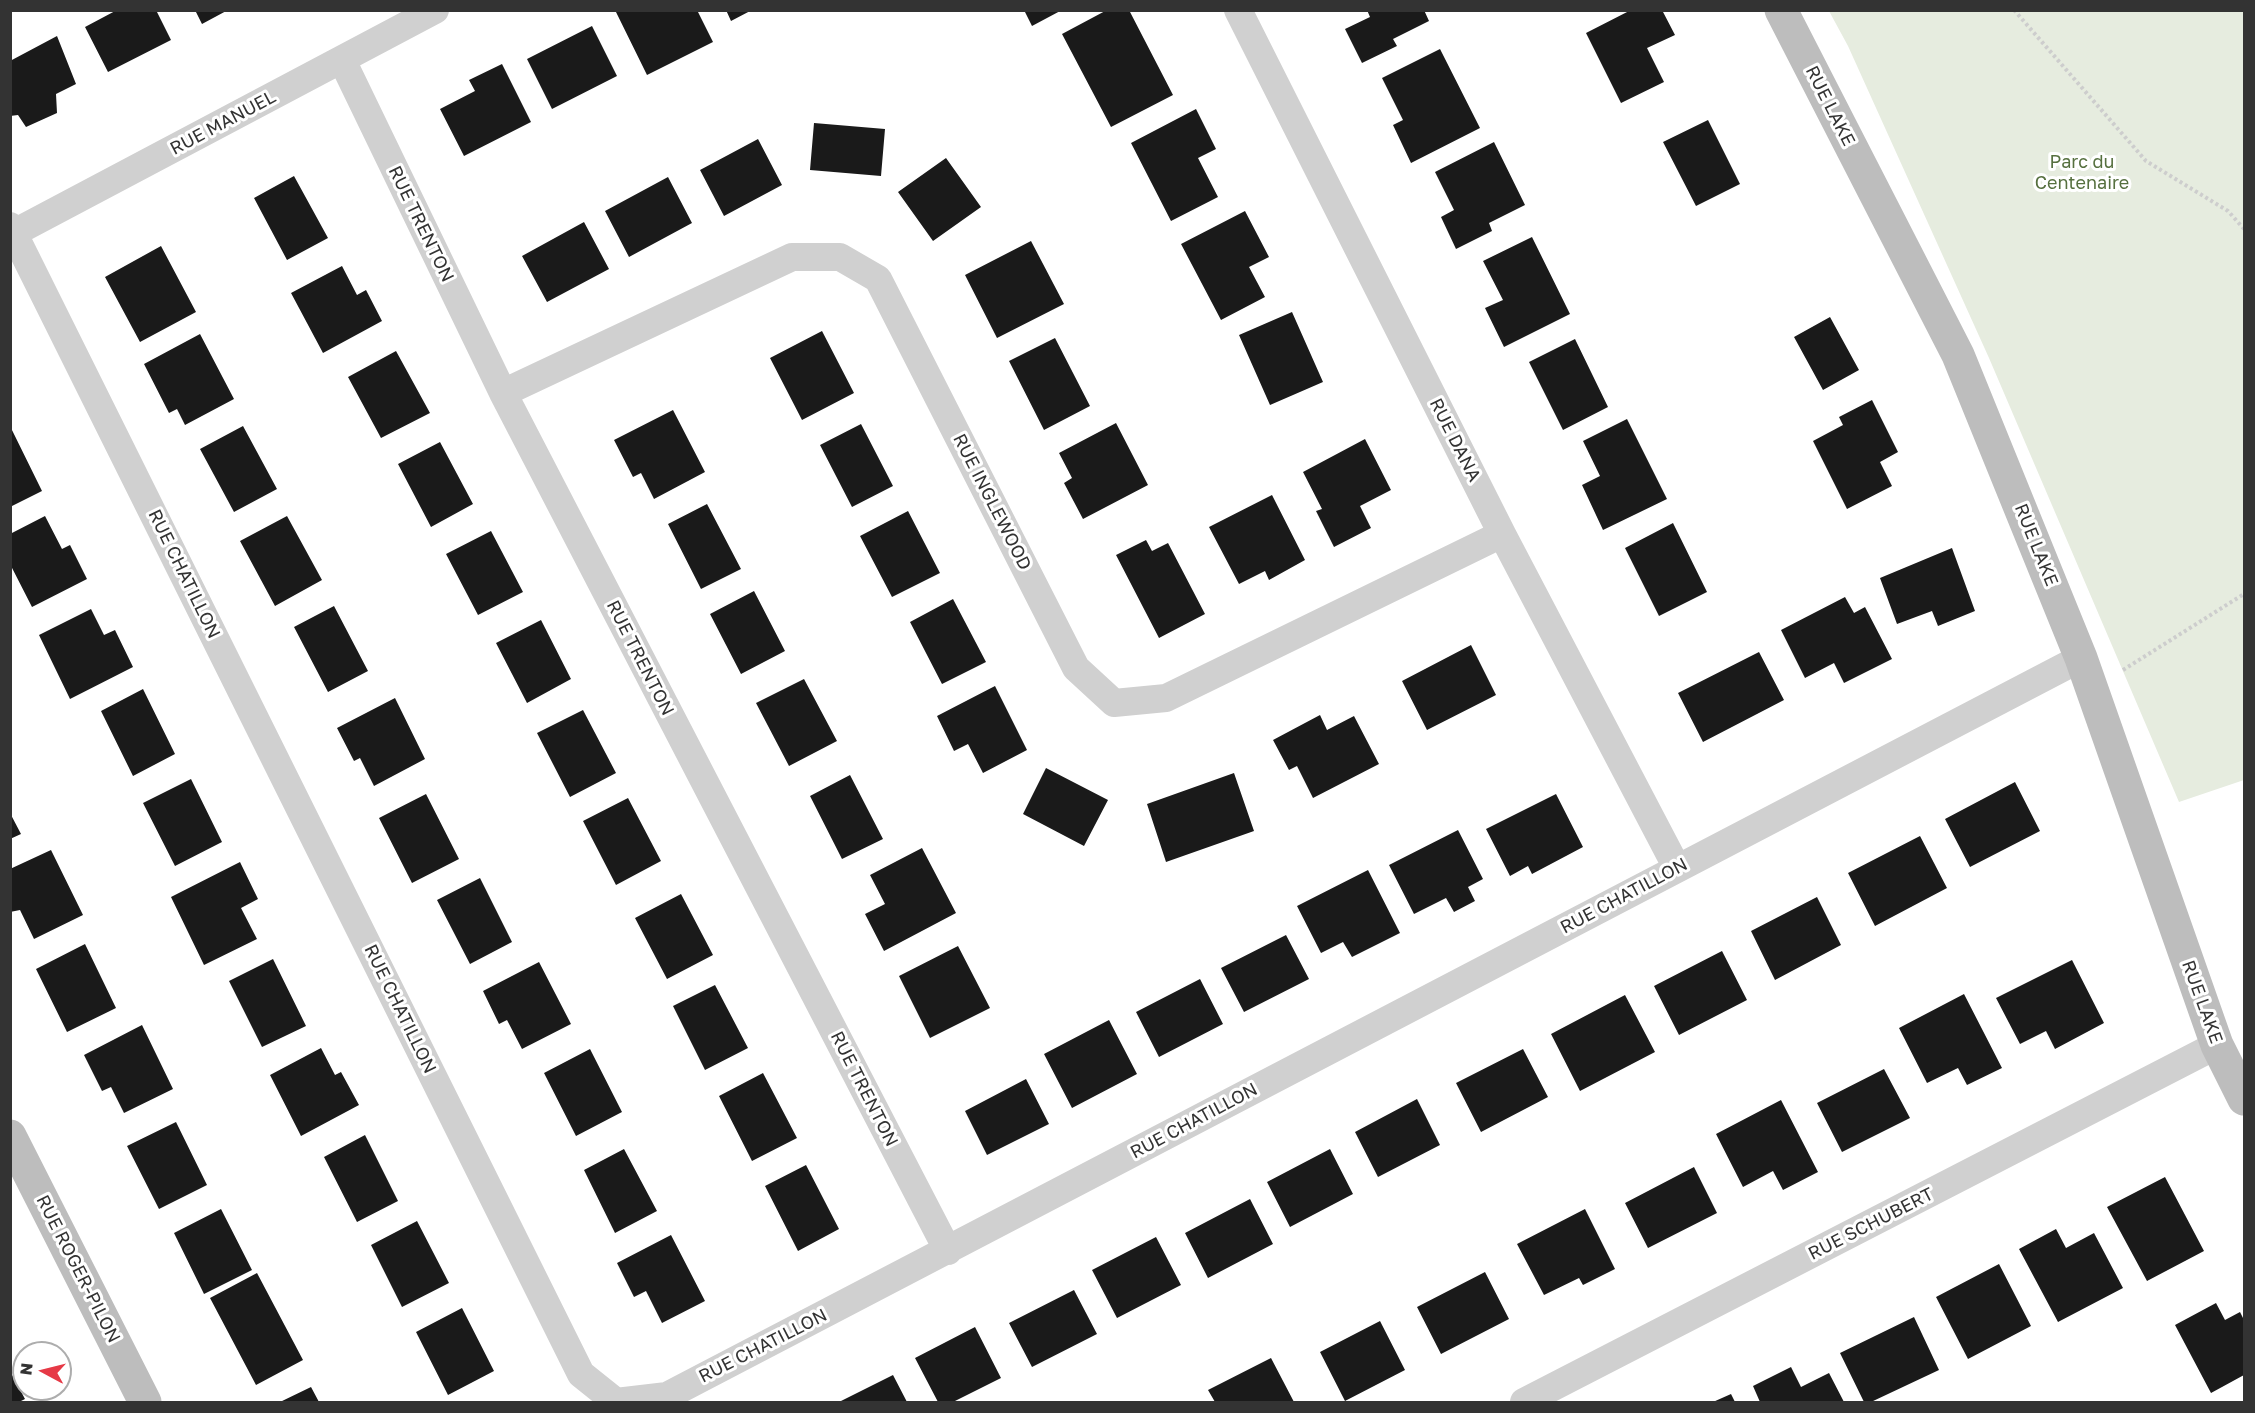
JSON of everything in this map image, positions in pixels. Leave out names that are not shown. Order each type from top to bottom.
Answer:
[{"type":"street","name":"RUE MANUEL","points":[[12,232],[435,10]]},
{"type":"street","name":"RUE DANA","points":[[1238,10],[1502,534],[1677,868]]},
{"type":"street","name":"RUE LAKE","points":[[1781,10],[1958,355],[2081,658],[2217,1045],[2244,1099]]},
{"type":"street","name":"RUE TRENTON","points":[[342,60],[502,393],[948,1251]]},
{"type":"street","name":"RUE CHATILLON","points":[[12,232],[581,1374],[616,1402],[667,1396],[2081,658]]},
{"type":"street","name":"RUE INGLEWOOD","points":[[502,393],[792,257],[840,257],[878,279],[1076,668],[1114,703],[1166,698],[1502,534]]},
{"type":"street","name":"RUE SCHUBERT","points":[[1524,1402],[2217,1045]]},
{"type":"street","name":"RUE ROGER-PILON","points":[[10,1136],[145,1402]]},
{"type":"path","points":[[2014,10],[2146,161],[2228,211],[2244,230]]},
{"type":"path","points":[[2092,690],[2244,594]]},
{"type":"green space","name":"Parc du Centenaire","points":[[1829,11],[2244,11],[2244,780],[2179,802],[1989,358],[1848,46]]},
{"type":"building","points":[[117,10],[156,10],[171,40],[108,72],[85,27]]},
{"type":"building","points":[[195,10],[228,10],[202,24]]},
{"type":"building","points":[[615,10],[697,10],[713,42],[647,75]]},
{"type":"building","points":[[726,10],[752,10],[731,21]]},
{"type":"building","points":[[1024,10],[1062,10],[1032,26]]},
{"type":"building","points":[[1107,10],[1129,10],[1173,95],[1111,127],[1062,34]]},
{"type":"building","points":[[1367,10],[1424,10],[1429,21],[1393,39],[1397,46],[1362,63],[1345,29],[1370,17]]},
{"type":"building","points":[[1631,10],[1662,10],[1675,35],[1647,48],[1664,82],[1621,103],[1586,33]]},
{"type":"building","points":[[592,26],[617,76],[552,109],[527,59]]},
{"type":"building","points":[[57,36],[76,84],[56,94],[57,113],[26,127],[18,115],[10,116],[10,61]]},
{"type":"building","points":[[1440,49],[1480,128],[1411,163],[1393,125],[1403,120],[1382,78]]},
{"type":"building","points":[[502,64],[531,122],[464,156],[440,109],[475,91],[469,80]]},
{"type":"building","points":[[1196,109],[1216,149],[1198,158],[1218,197],[1171,221],[1131,143]]},
{"type":"building","points":[[1708,120],[1740,184],[1696,206],[1663,142]]},
{"type":"building","points":[[814,123],[885,129],[881,176],[810,170]]},
{"type":"building","points":[[758,139],[782,185],[724,216],[700,170]]},
{"type":"building","points":[[1494,142],[1525,205],[1489,223],[1492,231],[1456,249],[1441,217],[1454,210],[1435,172]]},
{"type":"building","points":[[946,158],[981,207],[933,241],[898,192]]},
{"type":"building","points":[[294,176],[328,238],[287,260],[254,198]]},
{"type":"building","points":[[668,177],[692,223],[629,257],[605,211]]},
{"type":"building","points":[[1245,211],[1269,257],[1249,267],[1265,297],[1221,320],[1181,244]]},
{"type":"building","points":[[584,222],[609,269],[547,302],[522,256]]},
{"type":"building","points":[[1532,237],[1570,314],[1504,347],[1485,308],[1503,300],[1483,261]]},
{"type":"building","points":[[1031,241],[1064,304],[997,338],[965,275]]},
{"type":"building","points":[[161,246],[196,312],[140,342],[105,277]]},
{"type":"building","points":[[342,266],[357,295],[366,290],[382,321],[323,353],[291,293]]},
{"type":"building","points":[[1292,312],[1323,382],[1270,405],[1239,335]]},
{"type":"building","points":[[1830,317],[1859,370],[1823,390],[1794,337]]},
{"type":"building","points":[[822,331],[854,393],[802,420],[770,358]]},
{"type":"building","points":[[200,334],[234,399],[185,425],[177,409],[169,413],[144,364]]},
{"type":"building","points":[[1055,338],[1090,406],[1044,430],[1009,361]]},
{"type":"building","points":[[1575,339],[1608,407],[1563,430],[1529,362]]},
{"type":"building","points":[[396,351],[430,413],[381,438],[348,377]]},
{"type":"building","points":[[1872,400],[1898,452],[1880,462],[1892,486],[1847,509],[1813,441],[1843,425],[1839,417]]},
{"type":"building","points":[[673,410],[705,472],[654,499],[641,473],[633,477],[614,440]]},
{"type":"building","points":[[1627,419],[1667,499],[1603,530],[1582,485],[1600,476],[1583,441]]},
{"type":"building","points":[[1116,423],[1148,485],[1083,519],[1064,483],[1072,478],[1059,453]]},
{"type":"building","points":[[861,424],[893,486],[852,507],[820,445]]},
{"type":"building","points":[[10,426],[42,491],[10,507]]},
{"type":"building","points":[[243,426],[277,489],[234,512],[200,449]]},
{"type":"building","points":[[1365,439],[1391,490],[1360,506],[1371,528],[1334,547],[1316,511],[1322,509],[1303,472]]},
{"type":"building","points":[[440,442],[473,504],[431,527],[398,464]]},
{"type":"building","points":[[1272,495],[1305,560],[1269,580],[1265,571],[1239,584],[1209,527]]},
{"type":"building","points":[[707,504],[741,569],[701,589],[668,524]]},
{"type":"building","points":[[908,511],[940,573],[892,597],[860,536]]},
{"type":"building","points":[[45,516],[62,549],[70,545],[87,579],[32,607],[10,564],[10,534]]},
{"type":"building","points":[[287,516],[322,580],[275,606],[240,541]]},
{"type":"building","points":[[1673,523],[1707,592],[1659,616],[1625,548]]},
{"type":"building","points":[[491,531],[523,592],[478,615],[446,554]]},
{"type":"building","points":[[1146,540],[1152,551],[1168,543],[1205,614],[1159,638],[1116,555]]},
{"type":"building","points":[[1952,548],[1975,611],[1938,626],[1932,611],[1897,624],[1880,578]]},
{"type":"building","points":[[754,591],[785,651],[741,674],[710,614]]},
{"type":"building","points":[[1845,597],[1854,613],[1865,607],[1892,659],[1844,683],[1834,663],[1805,678],[1781,630]]},
{"type":"building","points":[[953,599],[986,662],[942,684],[910,622]]},
{"type":"building","points":[[334,606],[368,671],[328,692],[294,627]]},
{"type":"building","points":[[91,609],[104,635],[115,630],[133,667],[70,699],[39,635]]},
{"type":"building","points":[[541,620],[571,679],[527,703],[496,643]]},
{"type":"building","points":[[1471,645],[1496,695],[1427,730],[1402,681]]},
{"type":"building","points":[[1759,652],[1784,700],[1703,742],[1678,693]]},
{"type":"building","points":[[804,679],[837,741],[789,766],[756,703]]},
{"type":"building","points":[[995,686],[1027,750],[983,773],[968,744],[954,751],[937,716]]},
{"type":"building","points":[[143,689],[175,754],[133,776],[101,711]]},
{"type":"building","points":[[395,698],[425,759],[374,786],[360,758],[354,761],[337,728]]},
{"type":"building","points":[[583,710],[616,773],[570,797],[537,733]]},
{"type":"building","points":[[1320,715],[1327,730],[1354,716],[1379,764],[1313,798],[1297,766],[1289,770],[1273,740]]},
{"type":"building","points":[[1046,768],[1108,800],[1084,846],[1023,814]]},
{"type":"building","points":[[1234,773],[1254,831],[1166,862],[1147,804]]},
{"type":"building","points":[[850,775],[883,839],[842,859],[810,796]]},
{"type":"building","points":[[191,779],[222,842],[175,866],[143,803]]},
{"type":"building","points":[[2015,782],[2040,831],[1970,867],[1945,819]]},
{"type":"building","points":[[426,794],[459,859],[412,883],[379,818]]},
{"type":"building","points":[[1556,794],[1583,847],[1532,874],[1528,866],[1510,876],[1486,829]]},
{"type":"building","points":[[628,798],[661,861],[616,885],[583,821]]},
{"type":"building","points":[[10,813],[21,834],[10,839]]},
{"type":"building","points":[[1458,830],[1483,879],[1468,887],[1475,901],[1454,912],[1446,898],[1414,914],[1389,865]]},
{"type":"building","points":[[1920,836],[1947,888],[1875,926],[1848,873]]},
{"type":"building","points":[[922,848],[956,913],[884,951],[865,914],[885,904],[870,875]]},
{"type":"building","points":[[51,850],[83,915],[34,939],[20,910],[10,912],[10,869]]},
{"type":"building","points":[[240,862],[258,899],[241,908],[257,939],[204,965],[171,897]]},
{"type":"building","points":[[1368,870],[1400,933],[1352,957],[1343,942],[1321,953],[1297,906]]},
{"type":"building","points":[[480,878],[512,942],[470,964],[437,900]]},
{"type":"building","points":[[681,894],[713,955],[667,979],[635,918]]},
{"type":"building","points":[[1817,897],[1841,945],[1775,980],[1751,931]]},
{"type":"building","points":[[1286,935],[1309,979],[1244,1012],[1221,968]]},
{"type":"building","points":[[85,944],[116,1008],[67,1032],[36,969]]},
{"type":"building","points":[[958,946],[990,1008],[930,1038],[899,976]]},
{"type":"building","points":[[1722,951],[1747,1000],[1679,1035],[1654,986]]},
{"type":"building","points":[[273,959],[306,1026],[262,1047],[229,981]]},
{"type":"building","points":[[2072,960],[2104,1023],[2055,1049],[2046,1031],[2020,1044],[1996,998]]},
{"type":"building","points":[[539,962],[571,1024],[522,1049],[507,1020],[499,1024],[483,991]]},
{"type":"building","points":[[1200,979],[1223,1024],[1159,1057],[1136,1012]]},
{"type":"building","points":[[715,985],[748,1048],[705,1070],[673,1006]]},
{"type":"building","points":[[1964,994],[2002,1068],[1967,1085],[1958,1068],[1927,1083],[1899,1028]]},
{"type":"building","points":[[1625,995],[1655,1052],[1580,1091],[1551,1034]]},
{"type":"building","points":[[1109,1020],[1137,1074],[1072,1108],[1044,1054]]},
{"type":"building","points":[[142,1025],[173,1089],[124,1113],[111,1087],[102,1091],[84,1055]]},
{"type":"building","points":[[321,1048],[335,1075],[341,1072],[359,1105],[301,1136],[270,1075]]},
{"type":"building","points":[[590,1049],[622,1112],[576,1136],[544,1073]]},
{"type":"building","points":[[1523,1049],[1548,1097],[1481,1132],[1456,1083]]},
{"type":"building","points":[[1884,1069],[1910,1118],[1842,1152],[1817,1103]]},
{"type":"building","points":[[763,1073],[797,1138],[752,1161],[719,1096]]},
{"type":"building","points":[[1026,1079],[1049,1124],[987,1155],[965,1111]]},
{"type":"building","points":[[1417,1099],[1440,1145],[1378,1177],[1355,1132]]},
{"type":"building","points":[[1781,1100],[1818,1172],[1783,1190],[1773,1171],[1743,1187],[1716,1134]]},
{"type":"building","points":[[176,1122],[207,1185],[159,1209],[127,1146]]},
{"type":"building","points":[[365,1135],[398,1201],[357,1222],[324,1157]]},
{"type":"building","points":[[624,1149],[657,1211],[615,1233],[584,1170]]},
{"type":"building","points":[[1330,1149],[1353,1194],[1290,1227],[1267,1182]]},
{"type":"building","points":[[806,1165],[839,1229],[798,1251],[765,1186]]},
{"type":"building","points":[[1694,1167],[1717,1213],[1648,1248],[1625,1203]]},
{"type":"building","points":[[2165,1177],[2204,1251],[2147,1281],[2107,1207]]},
{"type":"building","points":[[1250,1199],[1273,1244],[1208,1278],[1185,1233]]},
{"type":"building","points":[[221,1209],[252,1270],[204,1294],[174,1233]]},
{"type":"building","points":[[1585,1209],[1615,1269],[1583,1285],[1579,1278],[1544,1295],[1517,1244]]},
{"type":"building","points":[[417,1221],[449,1283],[402,1307],[371,1245]]},
{"type":"building","points":[[2056,1229],[2066,1248],[2094,1233],[2123,1288],[2058,1322],[2019,1249]]},
{"type":"building","points":[[671,1235],[705,1301],[662,1323],[646,1291],[634,1297],[617,1263]]},
{"type":"building","points":[[1156,1237],[1181,1285],[1117,1318],[1092,1270]]},
{"type":"building","points":[[1999,1264],[2031,1326],[1968,1359],[1936,1297]]},
{"type":"building","points":[[1485,1272],[1509,1319],[1441,1354],[1417,1307]]},
{"type":"building","points":[[257,1273],[303,1360],[256,1385],[210,1298]]},
{"type":"building","points":[[1074,1290],[1097,1334],[1032,1367],[1009,1323]]},
{"type":"building","points":[[2216,1303],[2225,1320],[2240,1312],[2244,1320],[2244,1375],[2211,1393],[2175,1325]]},
{"type":"building","points":[[462,1308],[494,1371],[448,1395],[416,1332]]},
{"type":"building","points":[[1914,1317],[1939,1370],[1871,1402],[1864,1402],[1840,1353]]},
{"type":"building","points":[[1380,1321],[1405,1370],[1345,1401],[1320,1352]]},
{"type":"building","points":[[975,1327],[1001,1378],[953,1402],[938,1402],[915,1358]]},
{"type":"building","points":[[1271,1358],[1294,1402],[1215,1402],[1208,1390]]},
{"type":"building","points":[[1791,1367],[1801,1387],[1829,1373],[1844,1402],[1760,1402],[1753,1386]]},
{"type":"building","points":[[10,1371],[12,1401],[21,1401],[10,1402]]},
{"type":"building","points":[[893,1375],[907,1402],[839,1402]]},
{"type":"building","points":[[311,1387],[319,1402],[280,1402]]},
{"type":"building","points":[[1731,1394],[1735,1402],[1713,1402]]}]
